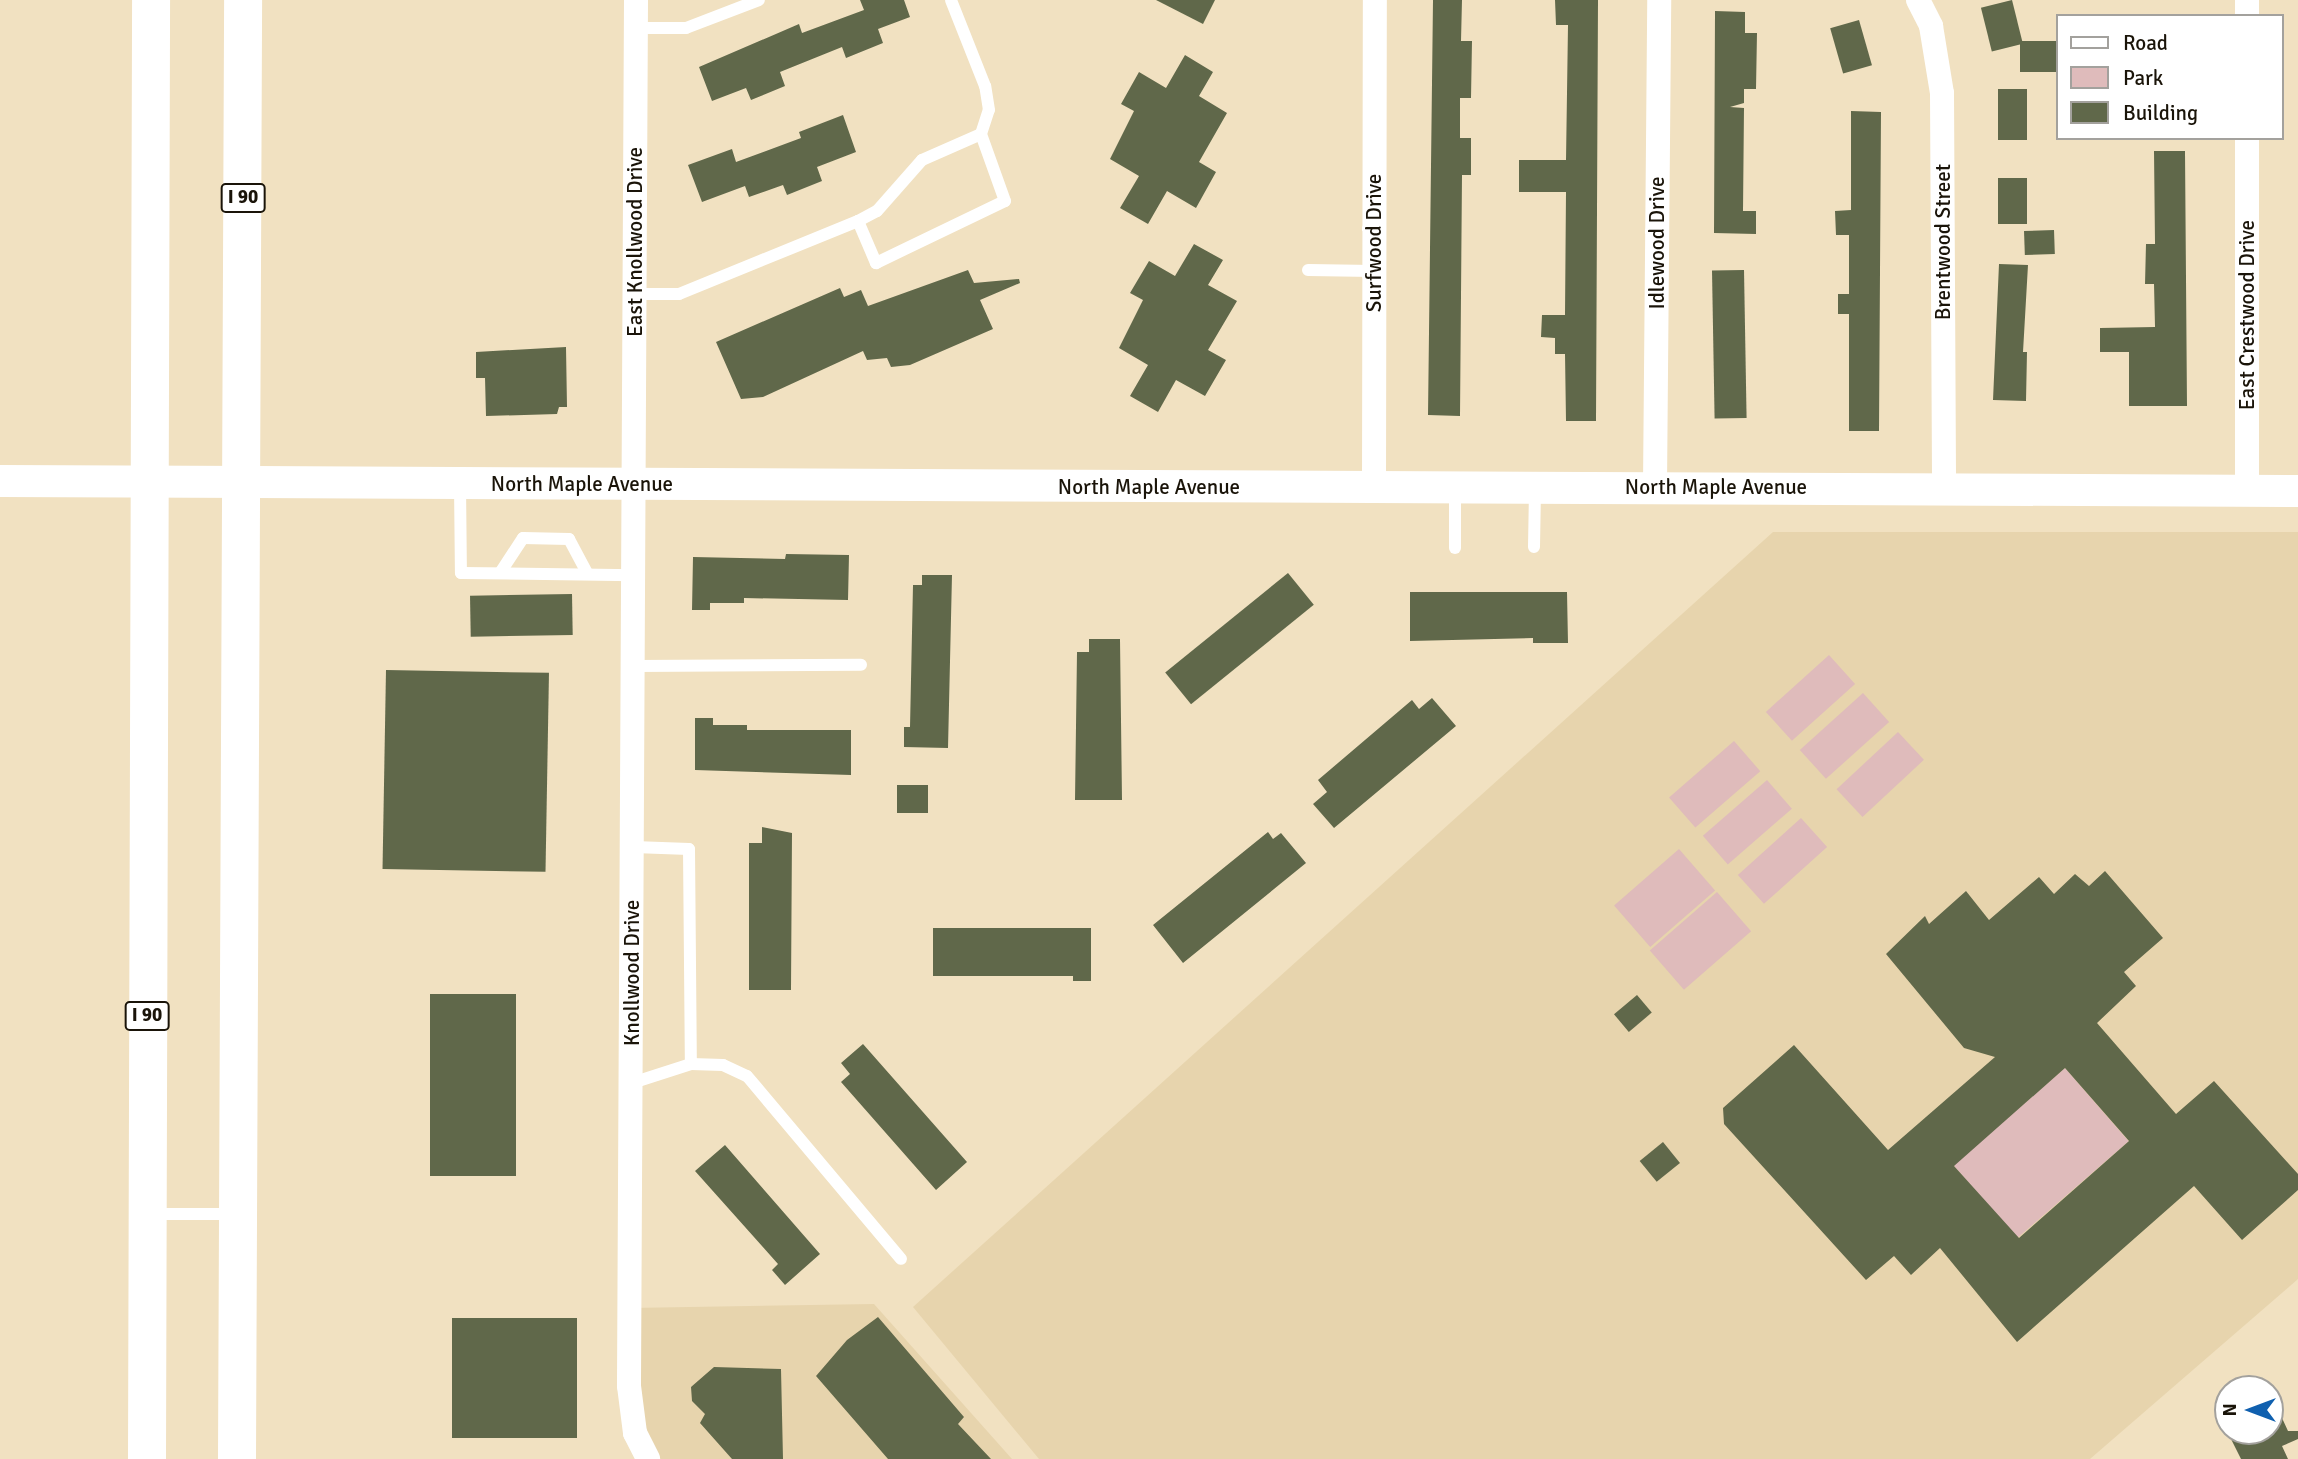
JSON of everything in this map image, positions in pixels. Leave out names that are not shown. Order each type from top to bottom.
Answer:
[{"type":"highway","name":"I 90","points":[[147,1459],[147,573],[151,0]]},
{"type":"highway","name":"I 90","points":[[237,1459],[243,0]]},
{"type":"street","name":"East Knollwood Drive","points":[[635,484],[636,0]]},
{"type":"street","name":"Surfwood Drive","points":[[1374,486],[1375,0]]},
{"type":"street","name":"Idlewood Drive","points":[[1655,486],[1659,0]]},
{"type":"street","name":"Brentwood Street","points":[[1918,0],[1931,26],[1942,93],[1944,488]]},
{"type":"street","name":"East Crestwood Drive","points":[[2247,140],[2247,491]]},
{"type":"street","name":"North Maple Avenue","points":[[0,481],[1655,486],[2298,491]]},
{"type":"street","name":"Knollwood Drive","points":[[635,484],[629,1386],[635,1433],[648,1459]]},
{"type":"lane","points":[[636,28],[686,28],[759,0]]},
{"type":"lane","points":[[859,221],[876,263],[1005,201],[981,134],[989,110],[985,86],[951,0]]},
{"type":"lane","points":[[634,294],[679,294],[859,221],[877,211],[922,160],[981,134]]},
{"type":"lane","points":[[1308,270],[1374,271]]},
{"type":"lane","points":[[460,483],[461,573],[635,575]]},
{"type":"lane","points":[[1455,486],[1455,548]]},
{"type":"lane","points":[[1534,547],[1535,486]]},
{"type":"lane","points":[[500,573],[523,538],[569,539],[587,573]]},
{"type":"lane","points":[[635,666],[861,665]]},
{"type":"lane","points":[[634,847],[690,849],[691,1064]]},
{"type":"lane","points":[[632,1083],[691,1064],[723,1065],[747,1076],[901,1259]]},
{"type":"lane","points":[[147,1214],[237,1214]]},
{"type":"shaded area","points":[[1773,532],[2298,532],[2298,1279],[2090,1459],[1039,1459],[913,1307]]},
{"type":"shaded area","points":[[874,1304],[1012,1459],[648,1459],[630,1308]]},
{"type":"green space","points":[[1829,655],[1855,684],[1792,741],[1766,712]]},
{"type":"green space","points":[[1863,693],[1889,722],[1826,779],[1800,750]]},
{"type":"green space","points":[[1898,732],[1924,760],[1862,817],[1837,789]]},
{"type":"green space","points":[[1734,741],[1760,771],[1695,828],[1669,797]]},
{"type":"green space","points":[[1767,780],[1792,809],[1728,864],[1703,836]]},
{"type":"green space","points":[[1801,818],[1827,847],[1764,904],[1738,875]]},
{"type":"green space","points":[[1679,849],[1715,891],[1650,947],[1614,905]]},
{"type":"green space","points":[[1717,892],[1751,931],[1684,990],[1650,950]]},
{"type":"green space","points":[[2065,1068],[2129,1141],[2017,1238],[1953,1165]]},
{"type":"building","points":[[860,0],[904,0],[910,17],[878,29],[883,43],[846,58],[842,47],[780,72],[785,86],[751,100],[746,88],[712,101],[699,67],[799,24],[802,33],[864,10]]},
{"type":"building","points":[[1156,0],[1215,0],[1203,24]]},
{"type":"building","points":[[1433,0],[1462,0],[1461,41],[1472,41],[1471,98],[1460,98],[1460,138],[1471,138],[1471,175],[1462,175],[1460,416],[1428,415]]},
{"type":"building","points":[[1555,0],[1598,0],[1596,421],[1566,421],[1565,354],[1555,354],[1555,338],[1541,337],[1542,315],[1565,315],[1566,192],[1519,192],[1519,160],[1566,160],[1568,25],[1556,25]]},
{"type":"building","points":[[2012,0],[2023,44],[1992,51],[1981,8]]},
{"type":"building","points":[[1715,11],[1745,12],[1745,33],[1757,33],[1756,89],[1744,89],[1744,103],[1730,107],[1744,108],[1743,211],[1756,211],[1756,234],[1714,233]]},
{"type":"building","points":[[1859,20],[1872,65],[1843,73],[1830,28]]},
{"type":"building","points":[[2020,41],[2056,41],[2056,72],[2020,72]]},
{"type":"building","points":[[1185,55],[1213,72],[1199,96],[1227,113],[1199,162],[1216,172],[1196,208],[1167,191],[1148,224],[1120,208],[1139,176],[1110,159],[1134,111],[1121,104],[1139,72],[1166,88]]},
{"type":"building","points":[[1998,89],[2027,89],[2027,140],[1998,140]]},
{"type":"building","points":[[1851,111],[1881,112],[1879,431],[1849,431],[1849,314],[1838,314],[1838,294],[1849,294],[1849,235],[1836,235],[1835,211],[1851,210]]},
{"type":"building","points":[[843,115],[856,152],[817,167],[822,181],[787,195],[783,185],[749,197],[745,186],[702,202],[688,165],[732,149],[736,162],[801,138],[799,132]]},
{"type":"building","points":[[2154,151],[2185,151],[2187,406],[2129,406],[2129,352],[2100,352],[2100,328],[2155,327],[2154,284],[2145,284],[2146,244],[2155,244]]},
{"type":"building","points":[[1998,178],[2027,178],[2027,224],[1998,224]]},
{"type":"building","points":[[2054,230],[2055,254],[2025,255],[2024,231]]},
{"type":"building","points":[[1194,244],[1223,260],[1208,285],[1237,301],[1208,350],[1226,360],[1205,396],[1176,380],[1158,412],[1130,396],[1148,365],[1119,348],[1143,300],[1130,293],[1149,261],[1175,276]]},
{"type":"building","points":[[1999,264],[2028,265],[2023,352],[2027,352],[2026,401],[1993,400]]},
{"type":"building","points":[[968,270],[974,283],[1019,279],[1020,283],[980,300],[993,329],[910,365],[891,367],[887,358],[867,360],[863,351],[763,397],[741,399],[716,342],[840,288],[844,297],[861,290],[868,306]]},
{"type":"building","points":[[1744,270],[1747,418],[1715,419],[1712,271]]},
{"type":"building","points":[[566,347],[567,407],[559,407],[557,414],[486,416],[485,378],[476,378],[476,352]]},
{"type":"building","points":[[786,554],[849,555],[848,600],[744,598],[744,603],[710,603],[710,610],[692,610],[693,557],[785,559]]},
{"type":"building","points":[[1288,573],[1314,605],[1191,704],[1165,672]]},
{"type":"building","points":[[922,575],[952,575],[948,748],[904,747],[904,727],[910,727],[913,585],[922,585]]},
{"type":"building","points":[[1410,592],[1567,592],[1568,643],[1533,643],[1533,638],[1410,641]]},
{"type":"building","points":[[572,594],[573,635],[471,637],[470,596]]},
{"type":"building","points":[[1089,639],[1120,639],[1122,800],[1075,800],[1077,652],[1089,652]]},
{"type":"building","points":[[386,670],[549,673],[546,872],[383,869]]},
{"type":"building","points":[[1432,698],[1456,726],[1334,828],[1313,804],[1327,792],[1318,780],[1412,700],[1419,709]]},
{"type":"building","points":[[695,718],[713,718],[713,725],[747,725],[747,730],[851,730],[851,775],[695,770]]},
{"type":"building","points":[[897,785],[928,785],[928,813],[897,813]]},
{"type":"building","points":[[762,827],[792,833],[791,990],[749,990],[749,843],[762,843]]},
{"type":"building","points":[[1268,832],[1273,839],[1281,833],[1306,863],[1183,963],[1153,925]]},
{"type":"building","points":[[2105,871],[2163,938],[2124,972],[2136,986],[2097,1023],[2176,1114],[2214,1081],[2298,1174],[2298,1190],[2242,1240],[2194,1186],[2017,1342],[1940,1248],[1911,1275],[1894,1256],[1866,1280],[1724,1124],[1723,1108],[1794,1045],[1888,1150],[1995,1057],[1964,1048],[1886,954],[1925,916],[1929,924],[1966,891],[1989,920],[2039,877],[2054,894],[2075,874],[2089,886]],"holes":[[[2065,1068],[2129,1141],[2019,1238],[1954,1166]]]},
{"type":"building","points":[[933,928],[1091,928],[1091,981],[1073,981],[1073,976],[933,976]]},
{"type":"building","points":[[430,994],[516,994],[516,1176],[430,1176]]},
{"type":"building","points":[[1637,995],[1652,1013],[1629,1032],[1614,1014]]},
{"type":"building","points":[[863,1044],[967,1162],[936,1190],[841,1082],[850,1074],[841,1063]]},
{"type":"building","points":[[1663,1142],[1680,1163],[1657,1182],[1640,1161]]},
{"type":"building","points":[[725,1145],[820,1254],[785,1285],[772,1270],[778,1264],[695,1171]]},
{"type":"building","points":[[878,1317],[964,1417],[958,1424],[991,1459],[888,1459],[816,1376],[847,1340]]},
{"type":"building","points":[[452,1318],[577,1318],[577,1438],[452,1438]]},
{"type":"building","points":[[714,1367],[781,1369],[783,1459],[732,1459],[700,1423],[705,1414],[692,1401],[691,1387]]},
{"type":"building","points":[[2284,1422],[2288,1431],[2298,1431],[2298,1439],[2282,1446],[2288,1459],[2241,1459],[2234,1445],[2284,1445]]}]
